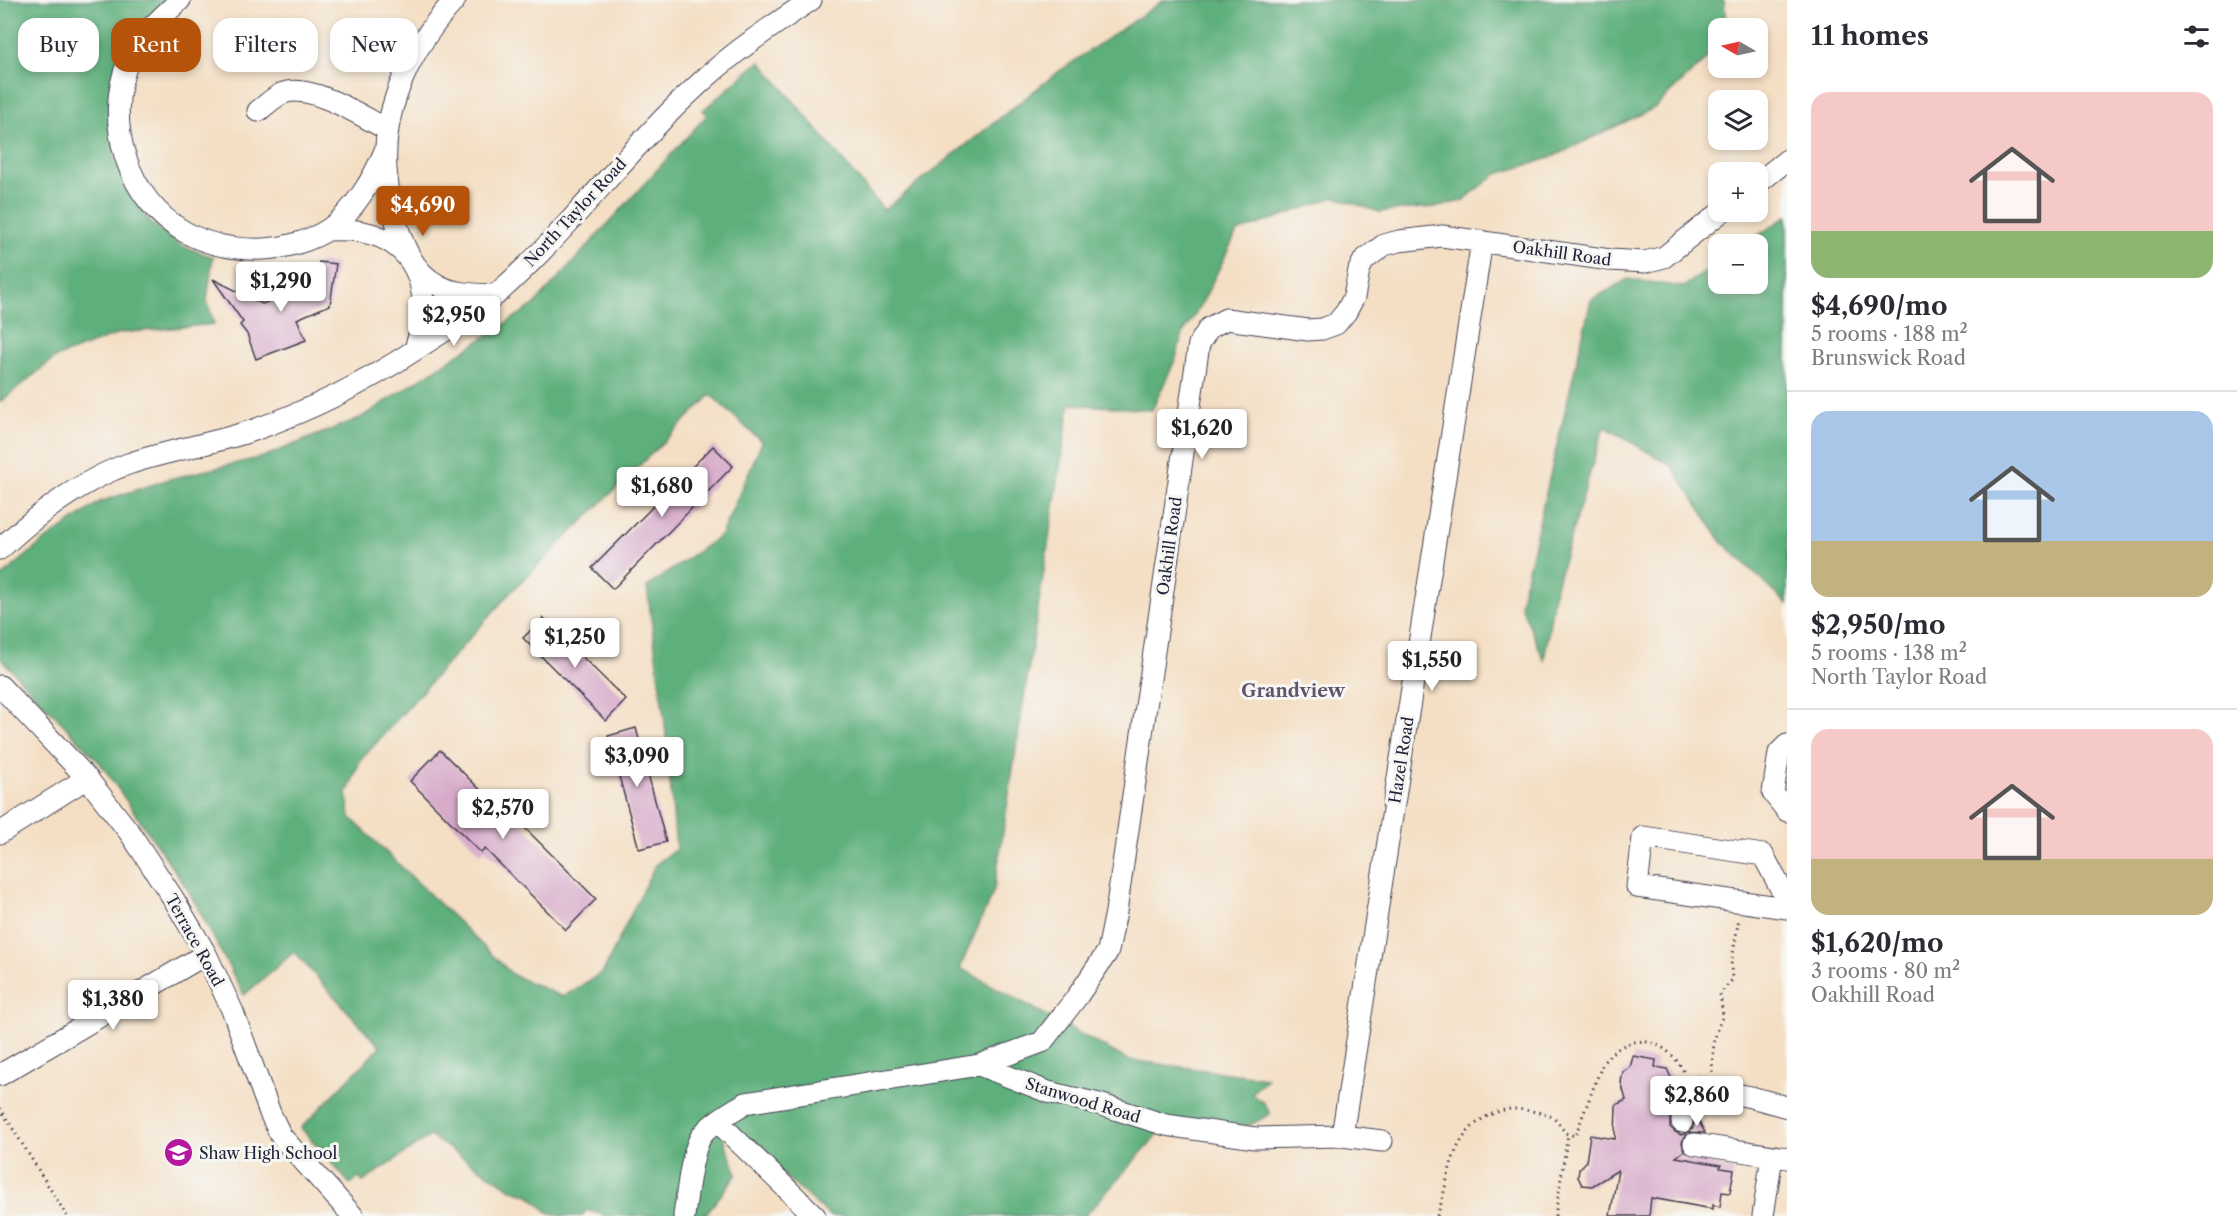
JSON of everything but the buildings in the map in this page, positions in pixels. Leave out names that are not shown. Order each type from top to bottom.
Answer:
[{"type":"street","points":[[180,0],[147,32],[128,62],[118,97],[118,120],[123,149],[132,175],[144,194],[168,221],[186,233],[216,245],[252,249],[297,243],[328,230],[366,188],[378,169],[402,78],[419,45],[455,0]]},
{"type":"street","name":"North Taylor Road","points":[[0,549],[27,524],[89,482],[126,465],[253,430],[351,389],[415,350],[496,295],[580,210],[633,148],[698,84],[750,42],[811,0]]},
{"type":"street","points":[[258,111],[281,94],[292,91],[304,93],[326,98],[387,139]]},
{"type":"street","points":[[387,139],[389,191],[398,230],[421,285],[423,322],[415,350]]},
{"type":"street","points":[[1768,175],[1787,160]]},
{"type":"street","name":"Oakhill Road","points":[[979,1065],[1042,1042],[1077,998],[1108,951],[1118,900],[1199,344],[1209,328],[1226,319],[1308,330],[1322,329],[1336,324],[1354,297],[1359,270],[1364,260],[1384,245],[1442,236],[1610,260],[1646,262],[1664,257],[1708,222]]},
{"type":"street","points":[[328,230],[350,229],[372,234],[392,243],[427,278],[439,286],[455,292],[496,295]]},
{"type":"street","name":"Hazel Road","points":[[1342,1136],[1482,242]]},
{"type":"street","name":"Terrace Road","points":[[0,686],[87,778],[130,833],[173,898],[206,954],[233,1012],[270,1113],[281,1136],[353,1216]]},
{"type":"street","points":[[1787,746],[1779,753],[1773,793],[1787,811]]},
{"type":"street","points":[[0,833],[87,778]]},
{"type":"street","points":[[1787,900],[1763,855],[1643,837],[1636,887],[1787,908]]},
{"type":"street","points":[[0,1075],[206,954]]},
{"type":"street","points":[[684,1216],[694,1158],[702,1135],[717,1121],[745,1103],[979,1065]]},
{"type":"street","name":"Stanwood Road","points":[[979,1065],[1048,1092],[1099,1104],[1166,1125],[1255,1138],[1342,1136],[1382,1141]]},
{"type":"street","points":[[1682,1122],[1683,1104],[1699,1087],[1787,1107]]},
{"type":"street","points":[[717,1121],[815,1216]]},
{"type":"street","points":[[1694,1144],[1779,1157],[1763,1216]]},
{"type":"path","points":[[1709,1088],[1713,1071],[1714,1040],[1723,1015],[1720,994],[1732,980],[1731,965],[1742,902]]},
{"type":"path","points":[[1437,1216],[1454,1154],[1461,1139],[1479,1122],[1511,1108],[1548,1114],[1558,1121],[1565,1133],[1575,1136],[1603,1063],[1618,1049],[1631,1042],[1648,1042],[1666,1048],[1682,1066],[1686,1075]]},
{"type":"path","points":[[0,1108],[67,1216]]},
{"type":"path","points":[[1555,1216],[1568,1134]]},
{"type":"green space","points":[[0,0],[164,0],[149,18],[111,18],[111,72],[113,72],[111,77],[110,115],[116,162],[134,200],[151,223],[182,246],[213,257],[207,301],[214,324],[120,333],[55,358],[0,402]]},
{"type":"green space","points":[[1164,0],[1724,0],[1725,18],[1708,18],[1708,57],[1654,108],[1550,158],[1497,174],[1462,201],[1434,207],[1379,212],[1335,197],[1237,232],[1202,303],[1183,333],[1176,358],[1152,410],[1070,404],[994,890],[960,968],[1128,1060],[1267,1078],[1251,1094],[1264,1103],[1270,1114],[1252,1124],[1240,1127],[1166,1125],[1085,1216],[830,1216],[718,1123],[737,1174],[706,1214],[701,1216],[607,1216],[586,1210],[582,1216],[562,1216],[548,1212],[529,1195],[513,1190],[430,1136],[363,1182],[359,1178],[350,1184],[301,1128],[380,1047],[294,952],[244,995],[188,890],[101,764],[0,658],[0,578],[40,544],[100,502],[169,479],[263,457],[362,417],[534,305],[707,115],[703,110],[760,61],[884,210],[1058,72]],"holes":[[[711,395],[762,442],[721,535],[647,587],[665,724],[676,849],[655,865],[603,972],[563,997],[513,975],[350,817],[347,794],[360,761],[510,593]]]},
{"type":"green space","points":[[1787,216],[1787,604],[1722,542],[1672,466],[1604,426],[1555,589],[1544,660],[1520,604],[1591,300],[1628,279],[1683,287],[1708,270],[1708,294],[1768,294],[1768,234],[1760,234]]},
{"type":"place","name":"Shaw High School","points":[[178,1153]]},
{"type":"district","name":"Grandview","points":[[1293,691]]}]
